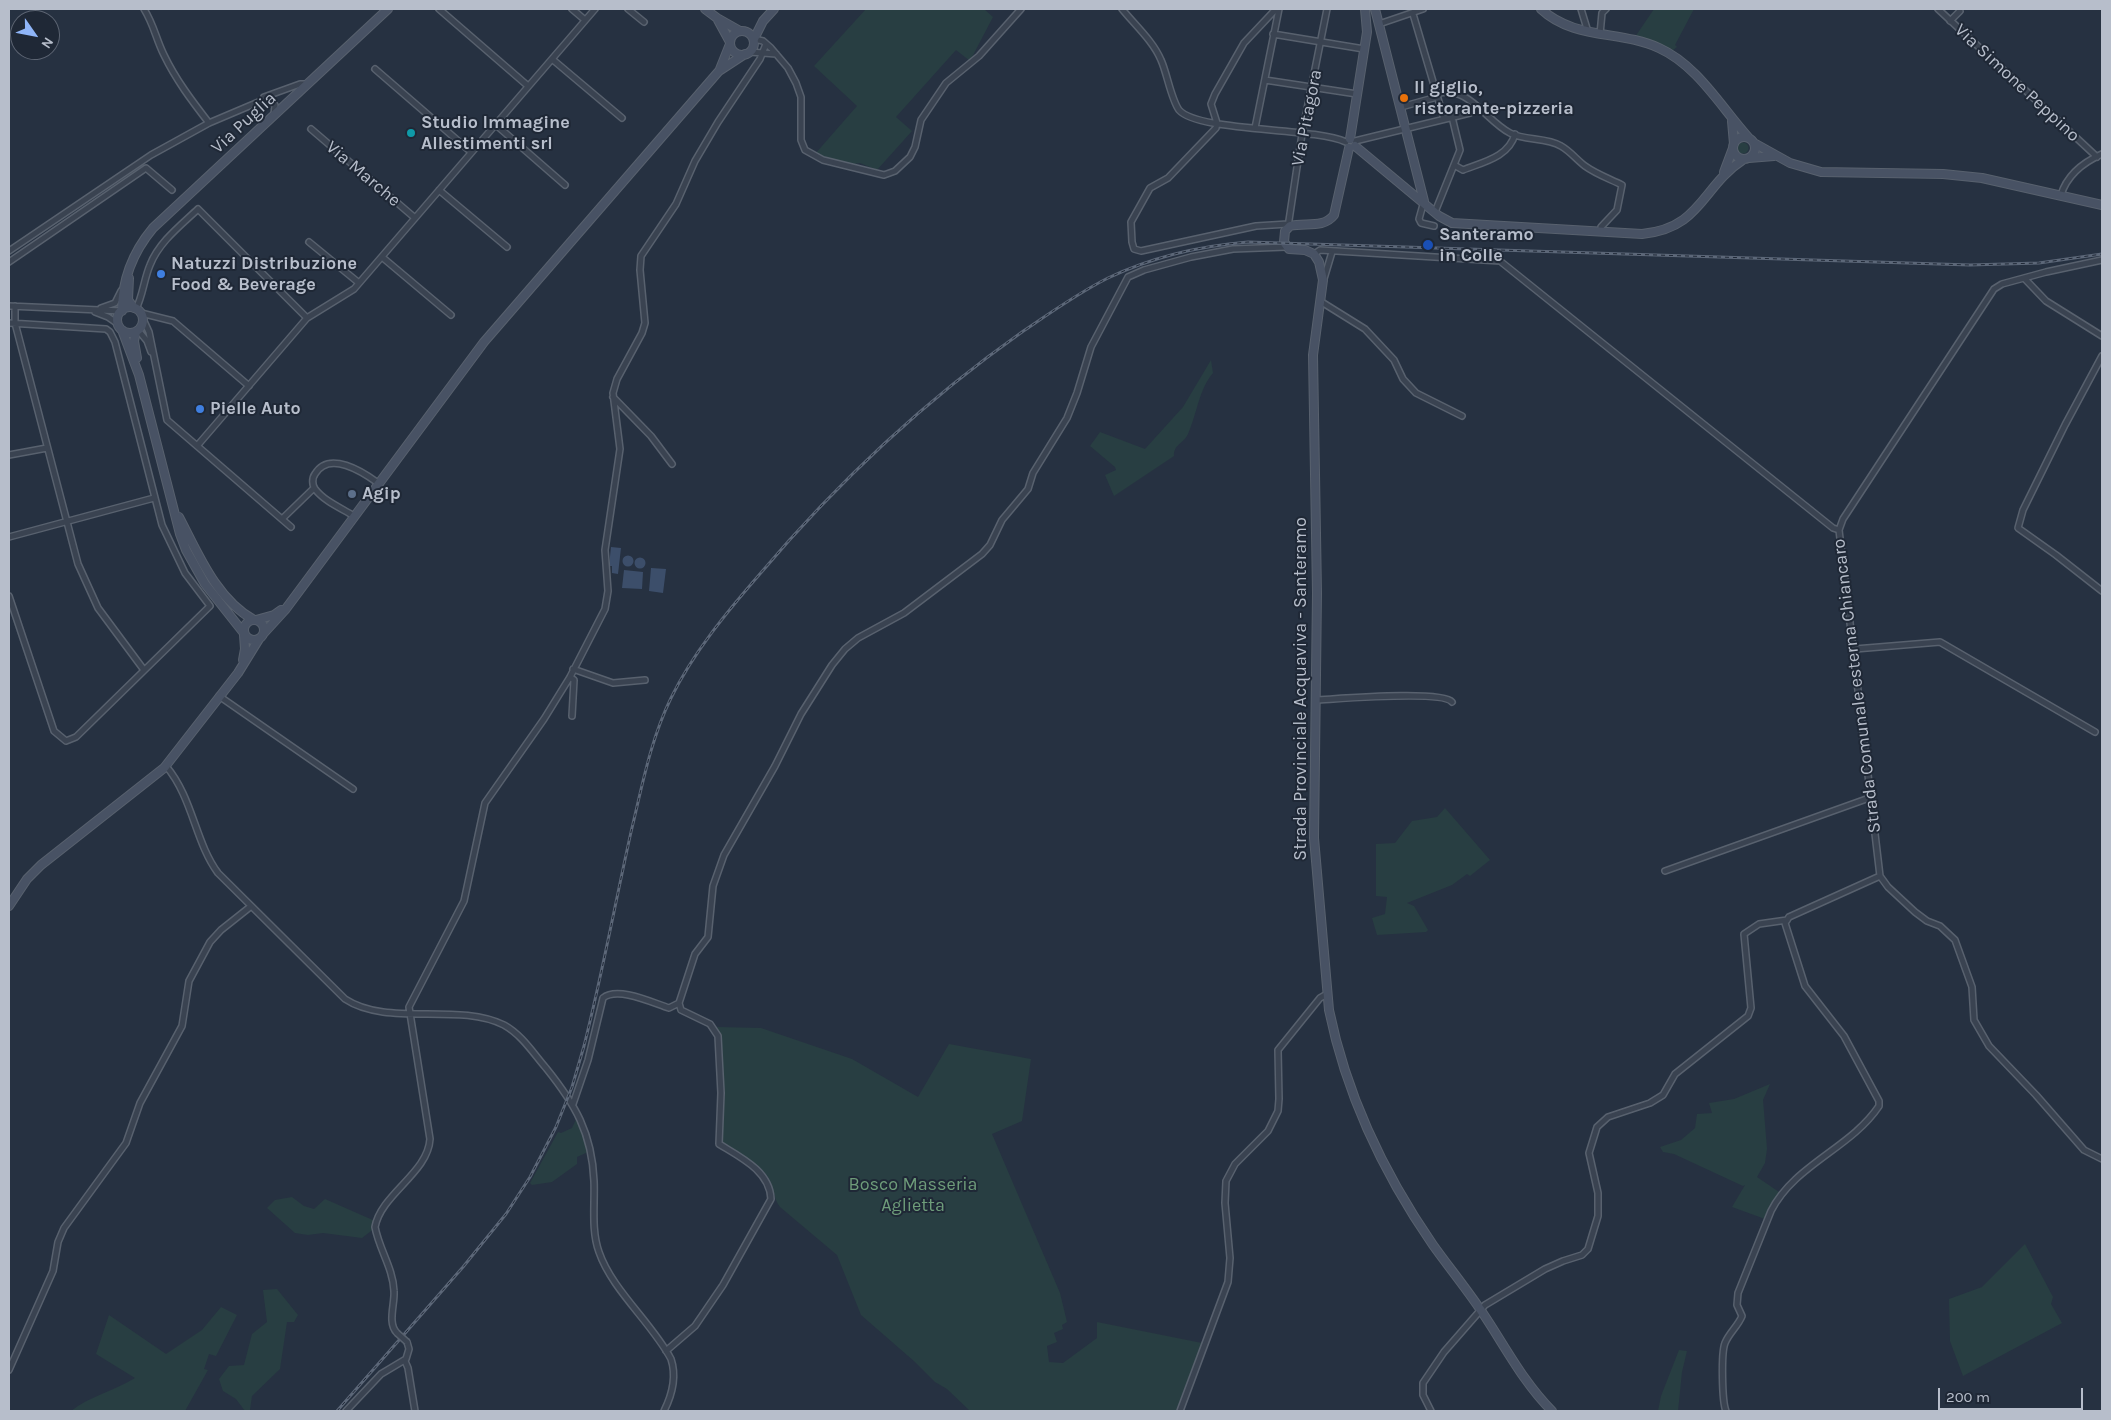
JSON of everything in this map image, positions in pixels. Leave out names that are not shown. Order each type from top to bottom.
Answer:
[{"type":"main road","name":"Via Puglia","points":[[120,327],[118,317],[122,311],[122,288],[142,242],[153,228],[388,9]]},
{"type":"main road","points":[[706,9],[717,18],[741,31],[749,32],[754,39]]},
{"type":"main road","points":[[9,906],[27,879],[41,865],[137,791],[166,766],[243,666],[262,636],[281,615],[484,342],[720,71],[748,53],[754,46],[754,39],[763,21],[774,9]]},
{"type":"main road","points":[[1323,282],[1319,262],[1314,254],[1286,247],[1285,233],[1288,226],[1320,224],[1332,218],[1338,204],[1351,143],[1367,32],[1365,9]]},
{"type":"main road","points":[[1375,9],[1407,128],[1424,201]]},
{"type":"main road","points":[[1541,9],[1565,26],[1653,45],[1678,60],[1696,76],[1732,121],[1751,140],[1774,156],[1821,172],[1943,174],[1973,177],[2102,205]]},
{"type":"main road","points":[[717,18],[736,53],[748,53]]},
{"type":"main road","points":[[720,71],[734,34],[763,21]]},
{"type":"main road","points":[[1732,121],[1735,154],[1746,158],[1774,156]]},
{"type":"main road","points":[[1722,176],[1733,146],[1741,137],[1751,140]]},
{"type":"main road","points":[[1351,143],[1424,201],[1435,212],[1452,223],[1642,234],[1659,231],[1678,224],[1692,214],[1722,176],[1753,153],[1751,140]]},
{"type":"main road","name":"Via Puglia","points":[[130,266],[128,296],[140,319],[134,341],[139,375]]},
{"type":"main road","name":"Strada Provinciale Acquaviva - Santeramo","points":[[1323,282],[1314,338],[1312,383],[1317,593],[1314,838],[1327,994],[1334,1032],[1361,1115],[1421,1226],[1481,1310],[1526,1382],[1552,1411]]},
{"type":"main road","points":[[120,327],[128,333],[140,319],[122,311]]},
{"type":"main road","points":[[120,327],[139,375],[172,507],[180,534],[193,564],[205,584],[244,633],[252,641],[262,636]]},
{"type":"main road","points":[[172,507],[200,559],[217,584],[237,609],[261,623],[262,636]]},
{"type":"main road","points":[[220,694],[243,659],[246,649],[244,633],[246,624],[279,612],[299,589]]},
{"type":"street","points":[[144,9],[155,28],[162,49],[177,80],[208,123]]},
{"type":"street","points":[[439,9],[528,86]]},
{"type":"street","points":[[572,9],[585,20]]},
{"type":"street","points":[[196,446],[307,318],[350,293],[595,9]]},
{"type":"street","points":[[628,9],[644,22]]},
{"type":"street","points":[[758,30],[764,42],[788,68],[799,90],[801,140],[805,150],[823,160],[846,168],[884,176],[910,156],[915,148],[921,120],[946,82],[985,50],[1021,9]]},
{"type":"street","points":[[1122,9],[1159,55],[1180,111],[1192,118],[1351,143],[1452,117],[1479,108]]},
{"type":"street","points":[[1277,9],[1254,29],[1215,94],[1211,104],[1217,123],[1213,132],[1173,174],[1150,188],[1131,222],[1132,242],[1134,249],[1141,251],[1256,226],[1288,226]]},
{"type":"street","points":[[1255,128],[1277,9]]},
{"type":"street","name":"Via Pitagora","points":[[1288,226],[1302,134],[1322,43],[1327,9]]},
{"type":"street","points":[[1379,24],[1413,14],[1423,9]]},
{"type":"street","points":[[1581,9],[1588,32]]},
{"type":"street","points":[[1600,34],[1602,13],[1606,9]]},
{"type":"street","name":"Via Simone Peppino","points":[[1938,9],[2100,156]]},
{"type":"street","points":[[1950,21],[1960,11],[1959,9]]},
{"type":"street","points":[[1413,14],[1444,119]]},
{"type":"street","points":[[1273,34],[1364,50]]},
{"type":"street","points":[[754,39],[764,42]]},
{"type":"street","points":[[415,1411],[405,1360],[409,1349],[407,1342],[397,1333],[392,1322],[394,1294],[391,1274],[375,1227],[395,1194],[426,1158],[430,1139],[421,1072],[409,1007],[464,901],[485,803],[532,737],[570,677],[605,609],[607,599],[605,550],[620,449],[613,397],[617,379],[644,328],[645,319],[640,270],[642,253],[671,212],[698,155],[764,51],[764,42]]},
{"type":"street","points":[[748,53],[764,51],[776,54]]},
{"type":"street","points":[[552,58],[622,118]]},
{"type":"street","points":[[375,69],[471,152]]},
{"type":"street","points":[[1264,80],[1357,94]]},
{"type":"street","points":[[9,251],[151,155],[208,123],[267,96],[300,84],[307,84]]},
{"type":"street","points":[[1401,107],[1447,91],[1457,93],[1513,134],[1561,146],[1584,166],[1622,186],[1617,210],[1601,227],[1601,231]]},
{"type":"street","points":[[246,106],[268,98],[276,105],[274,115]]},
{"type":"street","points":[[1435,212],[1460,150],[1452,117]]},
{"type":"street","points":[[495,124],[565,185]]},
{"type":"street","name":"Via Marche","points":[[311,129],[415,218]]},
{"type":"street","points":[[1454,165],[1463,170],[1498,156],[1512,145],[1513,134]]},
{"type":"street","points":[[2061,195],[2063,189],[2080,167],[2100,156]]},
{"type":"street","points":[[9,262],[146,168],[172,190]]},
{"type":"street","points":[[438,190],[507,247]]},
{"type":"street","points":[[1424,201],[1419,219],[1421,223],[1434,226]]},
{"type":"street","points":[[153,357],[140,319],[143,288],[150,263],[159,248],[198,209],[307,318]]},
{"type":"street","points":[[309,242],[359,283]]},
{"type":"street","points":[[666,1351],[695,1326],[723,1285],[772,1199],[770,1187],[764,1176],[719,1144],[721,1093],[718,1036],[713,1026],[681,1010],[679,1003],[695,954],[708,937],[712,893],[719,867],[775,766],[801,714],[845,649],[858,638],[904,614],[982,554],[990,545],[997,526],[1028,490],[1033,474],[1067,418],[1091,347],[1125,282],[1134,274],[1144,270],[1191,256],[1233,249],[1286,247]]},
{"type":"street","name":"Strada Comunale esterna Chiancaro","points":[[1314,254],[1320,250],[1500,261],[1839,530],[1855,649],[1880,876]]},
{"type":"street","points":[[1323,282],[1332,252]]},
{"type":"street","points":[[382,256],[451,315]]},
{"type":"street","points":[[1839,530],[1843,519],[1994,289],[2046,272],[2102,260]]},
{"type":"street","points":[[2025,279],[2046,301],[2102,336]]},
{"type":"street","points":[[90,311],[111,306],[118,299],[122,288]]},
{"type":"street","points":[[1320,301],[1365,329],[1398,364],[1405,382],[1416,393],[1462,416]]},
{"type":"street","points":[[122,311],[12,306],[12,323],[78,564],[98,608],[126,649],[144,670]]},
{"type":"street","points":[[90,311],[108,316],[120,327]]},
{"type":"street","points":[[140,319],[158,318],[173,321],[249,386]]},
{"type":"street","points":[[140,319],[149,332],[167,420],[291,527]]},
{"type":"street","points":[[9,596],[54,730],[66,741],[76,737],[210,606],[185,573],[172,550],[154,498],[115,342],[110,332],[106,329],[12,323]]},
{"type":"street","points":[[2102,356],[2068,418],[2024,510],[2018,528],[2056,554],[2102,591]]},
{"type":"street","points":[[613,397],[651,436],[672,464]]},
{"type":"street","points":[[9,455],[47,448]]},
{"type":"street","points":[[282,519],[314,488],[314,476],[319,469],[343,464],[361,471],[378,483]]},
{"type":"street","points":[[314,488],[332,504],[354,516]]},
{"type":"street","points":[[9,537],[154,498]]},
{"type":"street","points":[[1855,649],[1940,642],[2095,732]]},
{"type":"street","points":[[573,669],[613,683],[645,680]]},
{"type":"street","points":[[570,677],[574,680],[572,716]]},
{"type":"street","points":[[220,694],[353,789]]},
{"type":"street","points":[[1316,700],[1409,696],[1446,697],[1452,702]]},
{"type":"street","points":[[166,766],[186,798],[212,864],[231,888],[344,1000],[374,1011],[482,1018],[504,1026],[525,1042],[573,1104],[581,1119],[590,1148],[600,1254],[611,1276],[666,1351],[673,1366],[674,1377],[671,1394],[664,1411]]},
{"type":"street","points":[[1665,871],[1872,797]]},
{"type":"street","points":[[1431,1411],[1423,1396],[1423,1383],[1444,1352],[1481,1310],[1545,1269],[1563,1260],[1585,1254],[1598,1216],[1598,1193],[1589,1153],[1597,1127],[1608,1116],[1650,1103],[1664,1095],[1675,1074],[1748,1016],[1751,1008],[1744,934],[1759,924],[1787,920],[1880,876],[1888,887],[1915,912],[1927,921],[1940,926],[1955,940],[1972,987],[1974,1020],[1989,1046],[2036,1095],[2084,1150],[2102,1159]]},
{"type":"street","points":[[9,1370],[53,1270],[58,1242],[64,1228],[123,1148],[140,1103],[165,1053],[180,1032],[184,1020],[187,988],[195,967],[215,935],[250,906]]},
{"type":"street","points":[[1726,1411],[1722,1400],[1724,1347],[1742,1316],[1737,1304],[1738,1293],[1771,1211],[1777,1201],[1807,1169],[1858,1131],[1879,1106],[1879,1101],[1844,1036],[1806,986],[1786,928],[1787,920]]},
{"type":"street","points":[[1180,1411],[1228,1282],[1230,1258],[1225,1203],[1226,1181],[1234,1164],[1268,1131],[1273,1122],[1280,1099],[1278,1050],[1320,998],[1327,994]]},
{"type":"street","points":[[573,1104],[588,1060],[603,998],[609,995],[637,997],[669,1008],[679,1003]]},
{"type":"street","points":[[346,1411],[384,1371],[405,1360]]},
{"type":"green space","points":[[866,9],[984,9],[993,17],[970,61],[956,50],[896,117],[912,131],[877,170],[860,163],[847,165],[815,154],[857,106],[814,66]]},
{"type":"green space","points":[[1654,9],[1694,9],[1675,45],[1677,47],[1673,50],[1635,37]]},
{"type":"green space","points":[[1743,142],[1749,148],[1743,154],[1737,148]]},
{"type":"green space","points":[[1211,360],[1213,373],[1204,386],[1188,434],[1175,449],[1174,456],[1114,496],[1105,475],[1116,470],[1115,467],[1090,446],[1100,432],[1145,449],[1183,407]]},
{"type":"green space","points":[[1445,808],[1490,860],[1470,876],[1467,874],[1452,885],[1407,903],[1414,906],[1428,930],[1426,932],[1377,935],[1372,918],[1385,914],[1387,897],[1376,896],[1376,844],[1395,843],[1412,821],[1437,817]]},
{"type":"green space","name":"Bosco Masseria Aglietta","points":[[717,1027],[761,1028],[852,1059],[918,1097],[949,1044],[1031,1059],[1022,1121],[992,1134],[1060,1293],[1067,1322],[1062,1325],[1063,1329],[1054,1333],[1057,1342],[1047,1346],[1049,1362],[1063,1363],[1097,1338],[1097,1322],[1202,1343],[1176,1411],[970,1411],[947,1389],[935,1382],[861,1315],[837,1255],[780,1207],[770,1181],[764,1172],[719,1141],[723,1073]]},
{"type":"green space","points":[[1770,1084],[1763,1100],[1767,1149],[1765,1163],[1757,1177],[1782,1194],[1775,1198],[1765,1219],[1732,1207],[1745,1185],[1743,1186],[1674,1154],[1663,1152],[1660,1147],[1681,1140],[1695,1128],[1697,1114],[1712,1113],[1709,1103],[1734,1099]]},
{"type":"green space","points":[[578,1115],[588,1152],[577,1157],[577,1164],[552,1182],[532,1185],[530,1183],[558,1132],[561,1133],[572,1128]]},
{"type":"green space","points":[[292,1197],[304,1206],[314,1209],[325,1199],[375,1221],[375,1228],[362,1238],[323,1233],[308,1235],[295,1233],[267,1208],[275,1200]]},
{"type":"green space","points":[[2025,1244],[2053,1297],[2051,1304],[2062,1323],[1963,1376],[1950,1341],[1949,1299],[1982,1287]]},
{"type":"green space","points":[[277,1289],[298,1315],[294,1322],[287,1322],[280,1369],[252,1396],[250,1410],[245,1411],[236,1399],[223,1391],[219,1379],[229,1366],[244,1365],[252,1334],[267,1322],[263,1290]]},
{"type":"green space","points":[[221,1307],[237,1315],[216,1356],[209,1354],[204,1369],[208,1370],[185,1411],[71,1411],[86,1401],[135,1378],[96,1354],[109,1315],[166,1354],[202,1330]]},
{"type":"green space","points":[[1679,1350],[1687,1351],[1682,1372],[1678,1411],[1658,1411],[1661,1396]]},
{"type":"water","points":[[611,547],[621,548],[618,574],[612,573],[612,566],[609,566]]},
{"type":"water","points":[[628,555],[634,561],[628,567],[622,561]]},
{"type":"water","points":[[638,558],[642,558],[645,563],[644,567],[638,568],[635,565],[635,561]]},
{"type":"water","points":[[651,568],[666,569],[663,593],[649,591]]},
{"type":"water","points":[[624,570],[643,572],[642,589],[622,588]]},
{"type":"railway","points":[[337,1411],[463,1267],[506,1214],[530,1177],[556,1127],[572,1087],[584,1046],[631,832],[652,747],[671,698],[689,665],[722,619],[747,589],[788,541],[850,476],[950,386],[1022,332],[1064,304],[1108,278],[1159,258],[1212,246],[1248,242],[1970,265],[2039,263],[2102,254]]},
{"type":"place","name":"Il giglio, ristorante-pizzeria","points":[[1404,98]]},
{"type":"place","name":"Studio Immagine Allestimenti srl","points":[[411,133]]},
{"type":"place","name":"Santeramo in Colle","points":[[1428,245]]},
{"type":"place","name":"Natuzzi Distribuzione Food & Beverage","points":[[161,274]]},
{"type":"place","name":"Pielle Auto","points":[[200,409]]},
{"type":"place","name":"Agip","points":[[352,494]]}]
